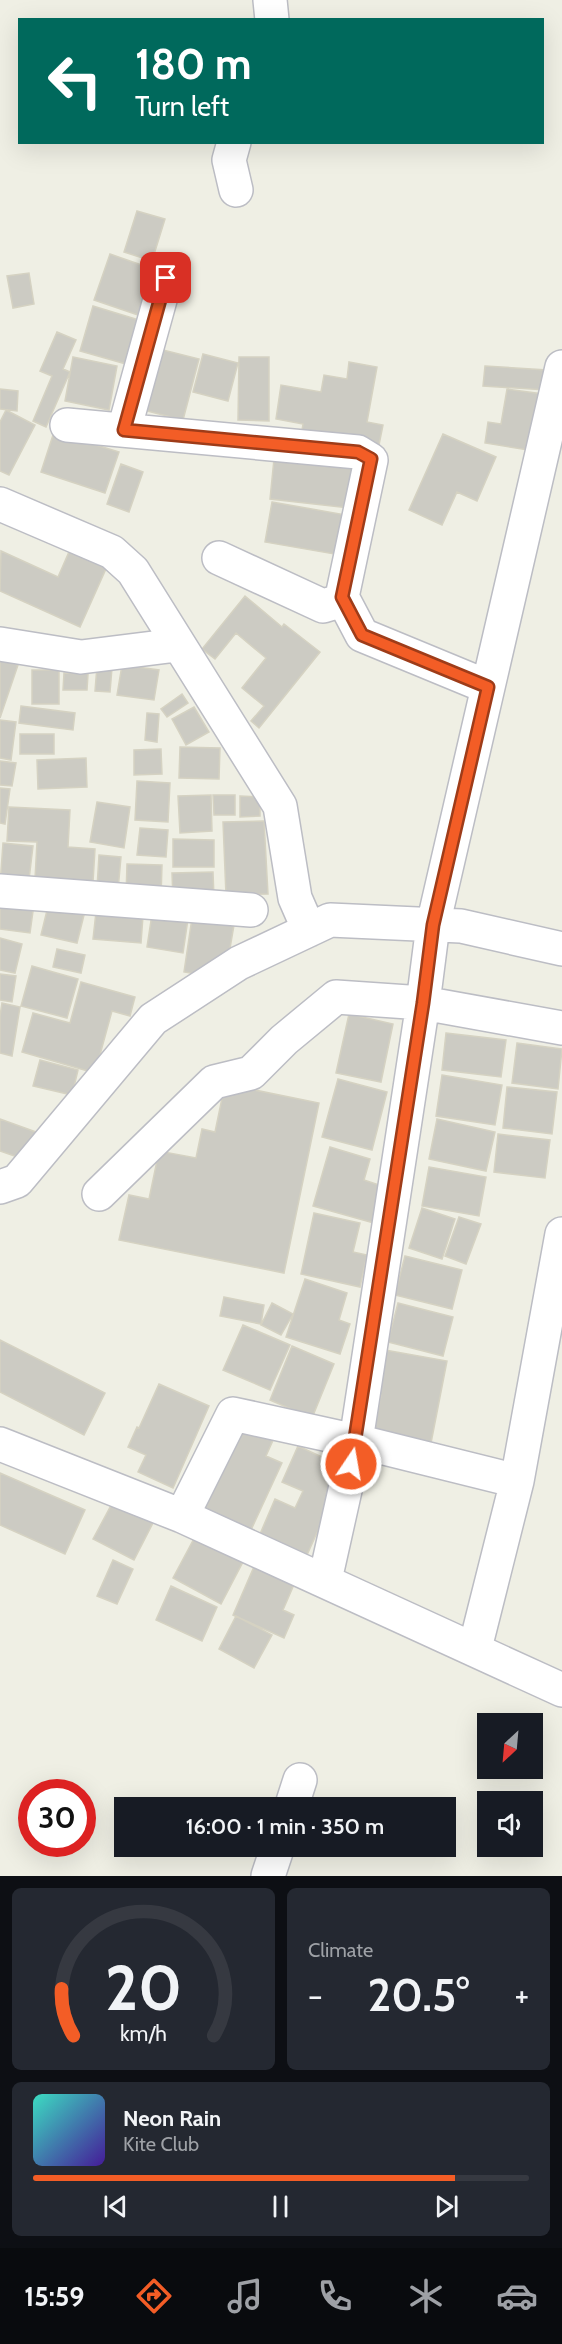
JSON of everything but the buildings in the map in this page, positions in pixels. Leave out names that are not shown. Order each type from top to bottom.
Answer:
[{"type":"street","points":[[270,0],[272,18]]},
{"type":"street","points":[[233,144],[229,160],[236,190]]},
{"type":"street","points":[[124,430],[166,278]]},
{"type":"street","points":[[325,1580],[356,1441],[433,925],[562,367]]},
{"type":"street","points":[[67,424],[358,452],[371,459],[343,600],[362,635],[488,687]]},
{"type":"street","points":[[0,504],[112,552],[133,571],[177,645],[280,806],[295,898],[309,930]]},
{"type":"street","points":[[219,558],[323,606],[343,600]]},
{"type":"street","points":[[0,644],[81,657],[177,645]]},
{"type":"street","points":[[0,891],[251,910],[295,898]]},
{"type":"street","points":[[239,963],[251,910]]},
{"type":"street","points":[[0,1187],[17,1181],[153,1019],[239,963],[330,920],[461,926],[562,949]]},
{"type":"street","points":[[99,1194],[214,1082],[251,1073],[284,1040],[336,997],[423,1003],[562,1028]]},
{"type":"street","points":[[475,1648],[517,1481],[562,1234]]},
{"type":"street","points":[[182,1516],[233,1414],[356,1441],[517,1481]]},
{"type":"street","points":[[0,1444],[182,1516],[475,1648],[562,1690]]},
{"type":"street","points":[[268,1876],[274,1857]]},
{"type":"route","points":[[166,278],[124,430],[358,452],[371,459],[342,597],[362,635],[488,687],[433,925],[423,1003],[351,1464]]}]
